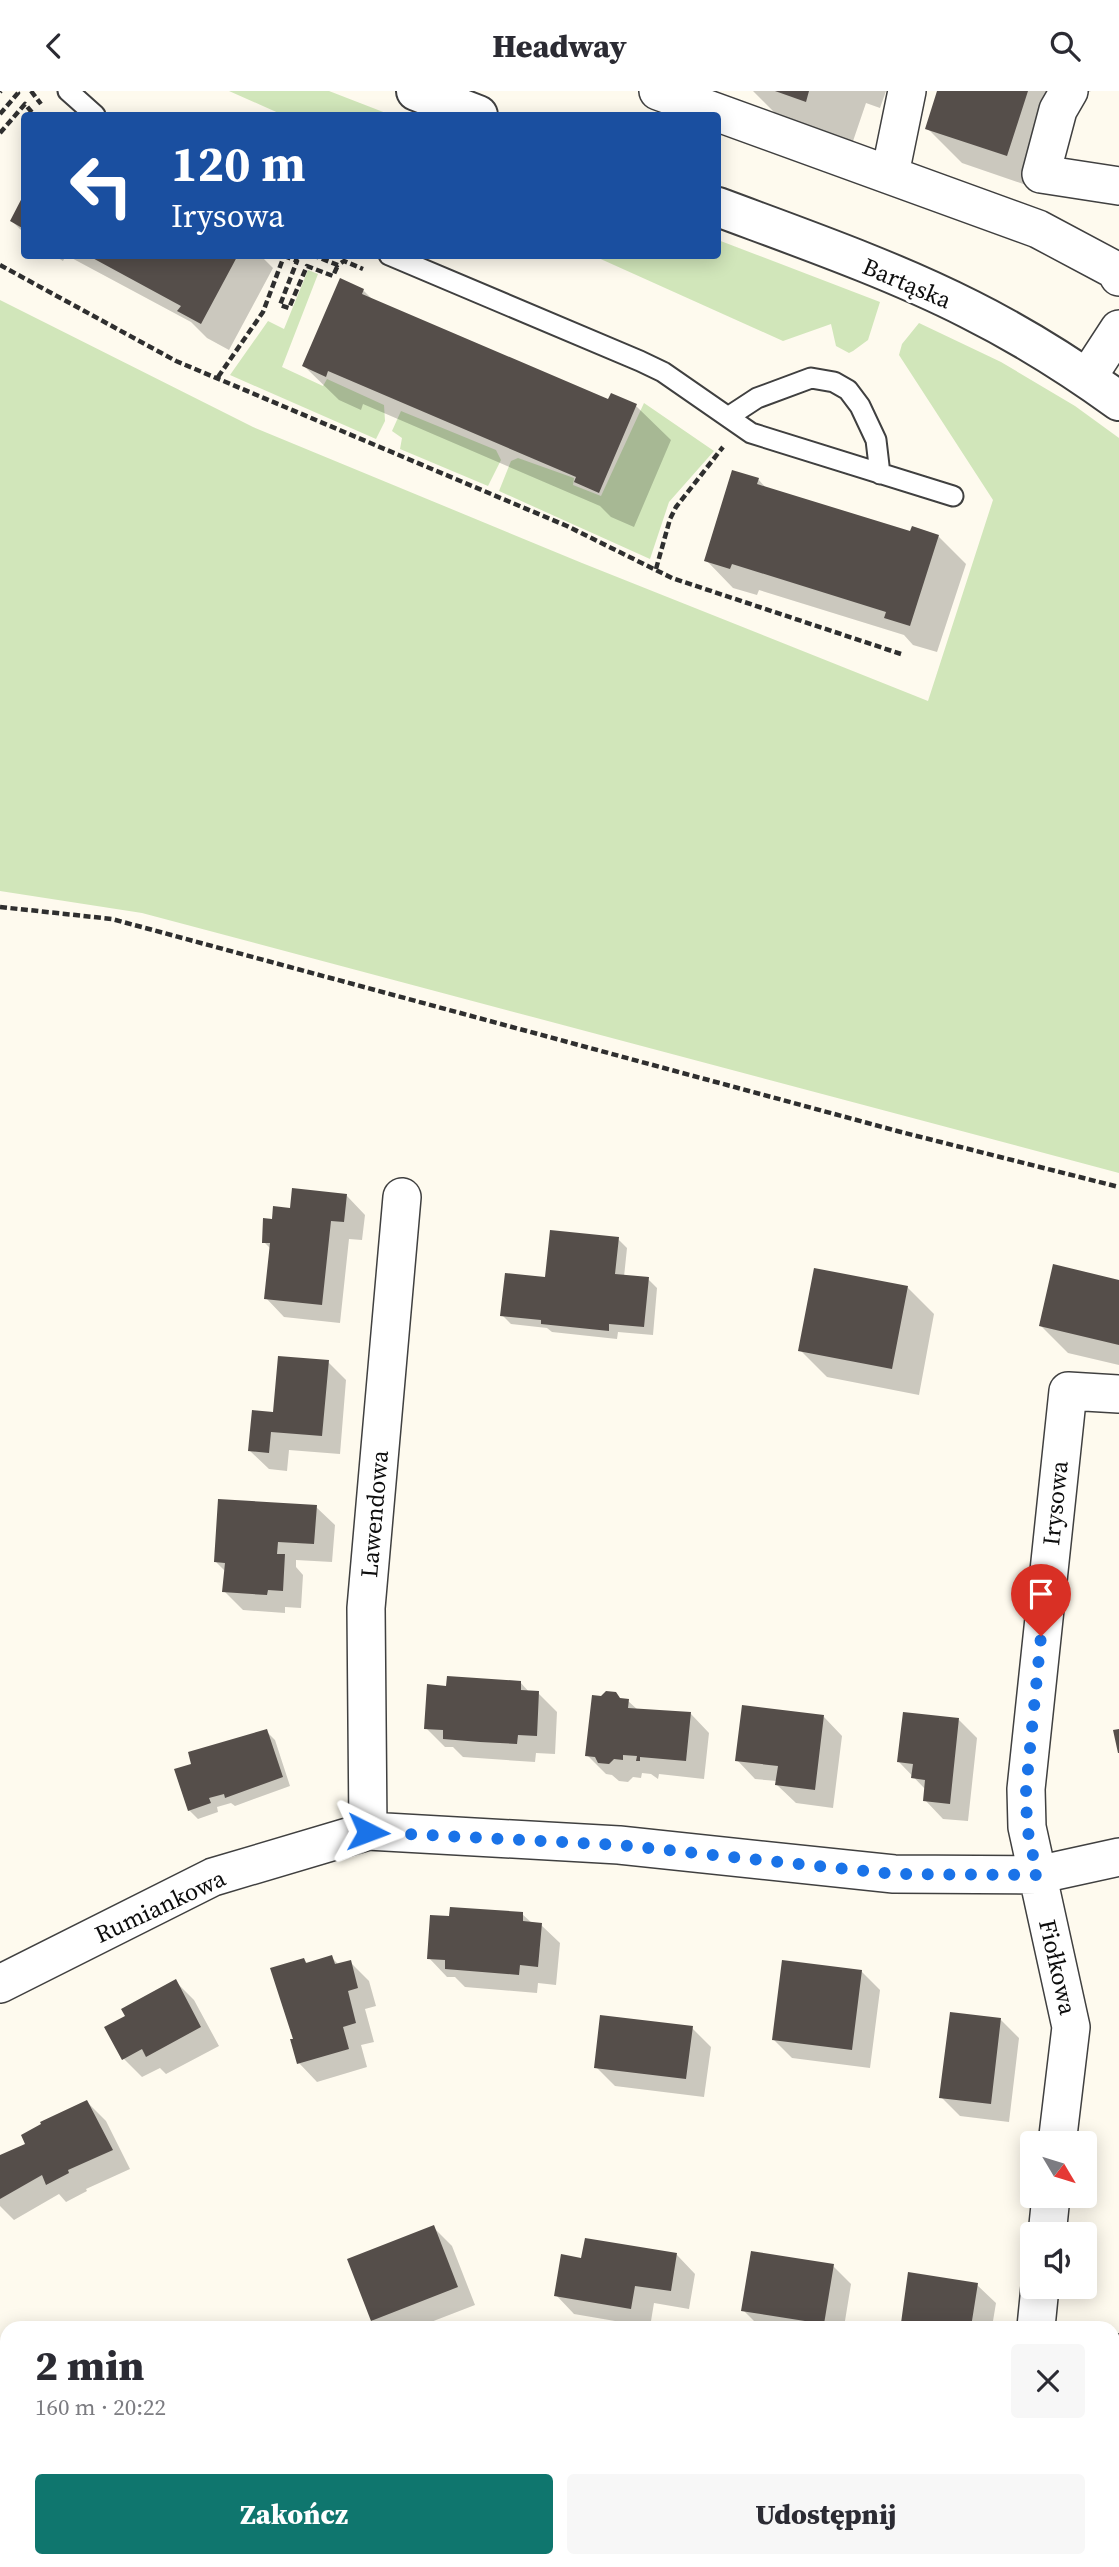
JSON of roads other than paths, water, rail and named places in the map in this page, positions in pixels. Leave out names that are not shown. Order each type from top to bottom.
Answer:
[{"type":"street","points":[[416,91],[470,112]]},
{"type":"street","points":[[658,91],[697,98],[1038,229],[1115,270],[1119,277]]},
{"type":"street","points":[[890,174],[907,91]]},
{"type":"street","points":[[1069,91],[1058,110],[1041,174],[1119,186]]},
{"type":"street","name":"Bartąska","points":[[721,208],[794,235],[969,309],[1087,378],[1119,401]]},
{"type":"street","points":[[1087,378],[1119,329]]},
{"type":"street","name":"Lawendowa","points":[[368,1832],[366,1608],[402,1197]]},
{"type":"street","name":"Irysowa","points":[[1037,1875],[1027,1827],[1026,1789],[1068,1391],[1119,1394]]},
{"type":"street","name":"Rumiankowa","points":[[0,1984],[213,1877],[368,1832],[619,1845],[894,1874],[1037,1875],[1119,1857]]},
{"type":"street","name":"Fiołkowa","points":[[1037,1875],[1071,2027],[1059,2131]]},
{"type":"street","points":[[1037,2321],[1040,2299]]},
{"type":"lane","points":[[68,91],[91,112]]},
{"type":"lane","points":[[398,259],[663,372],[751,433],[953,496]]},
{"type":"lane","points":[[728,417],[757,398],[811,379],[834,382],[848,390],[860,406],[876,440],[880,474]]}]
